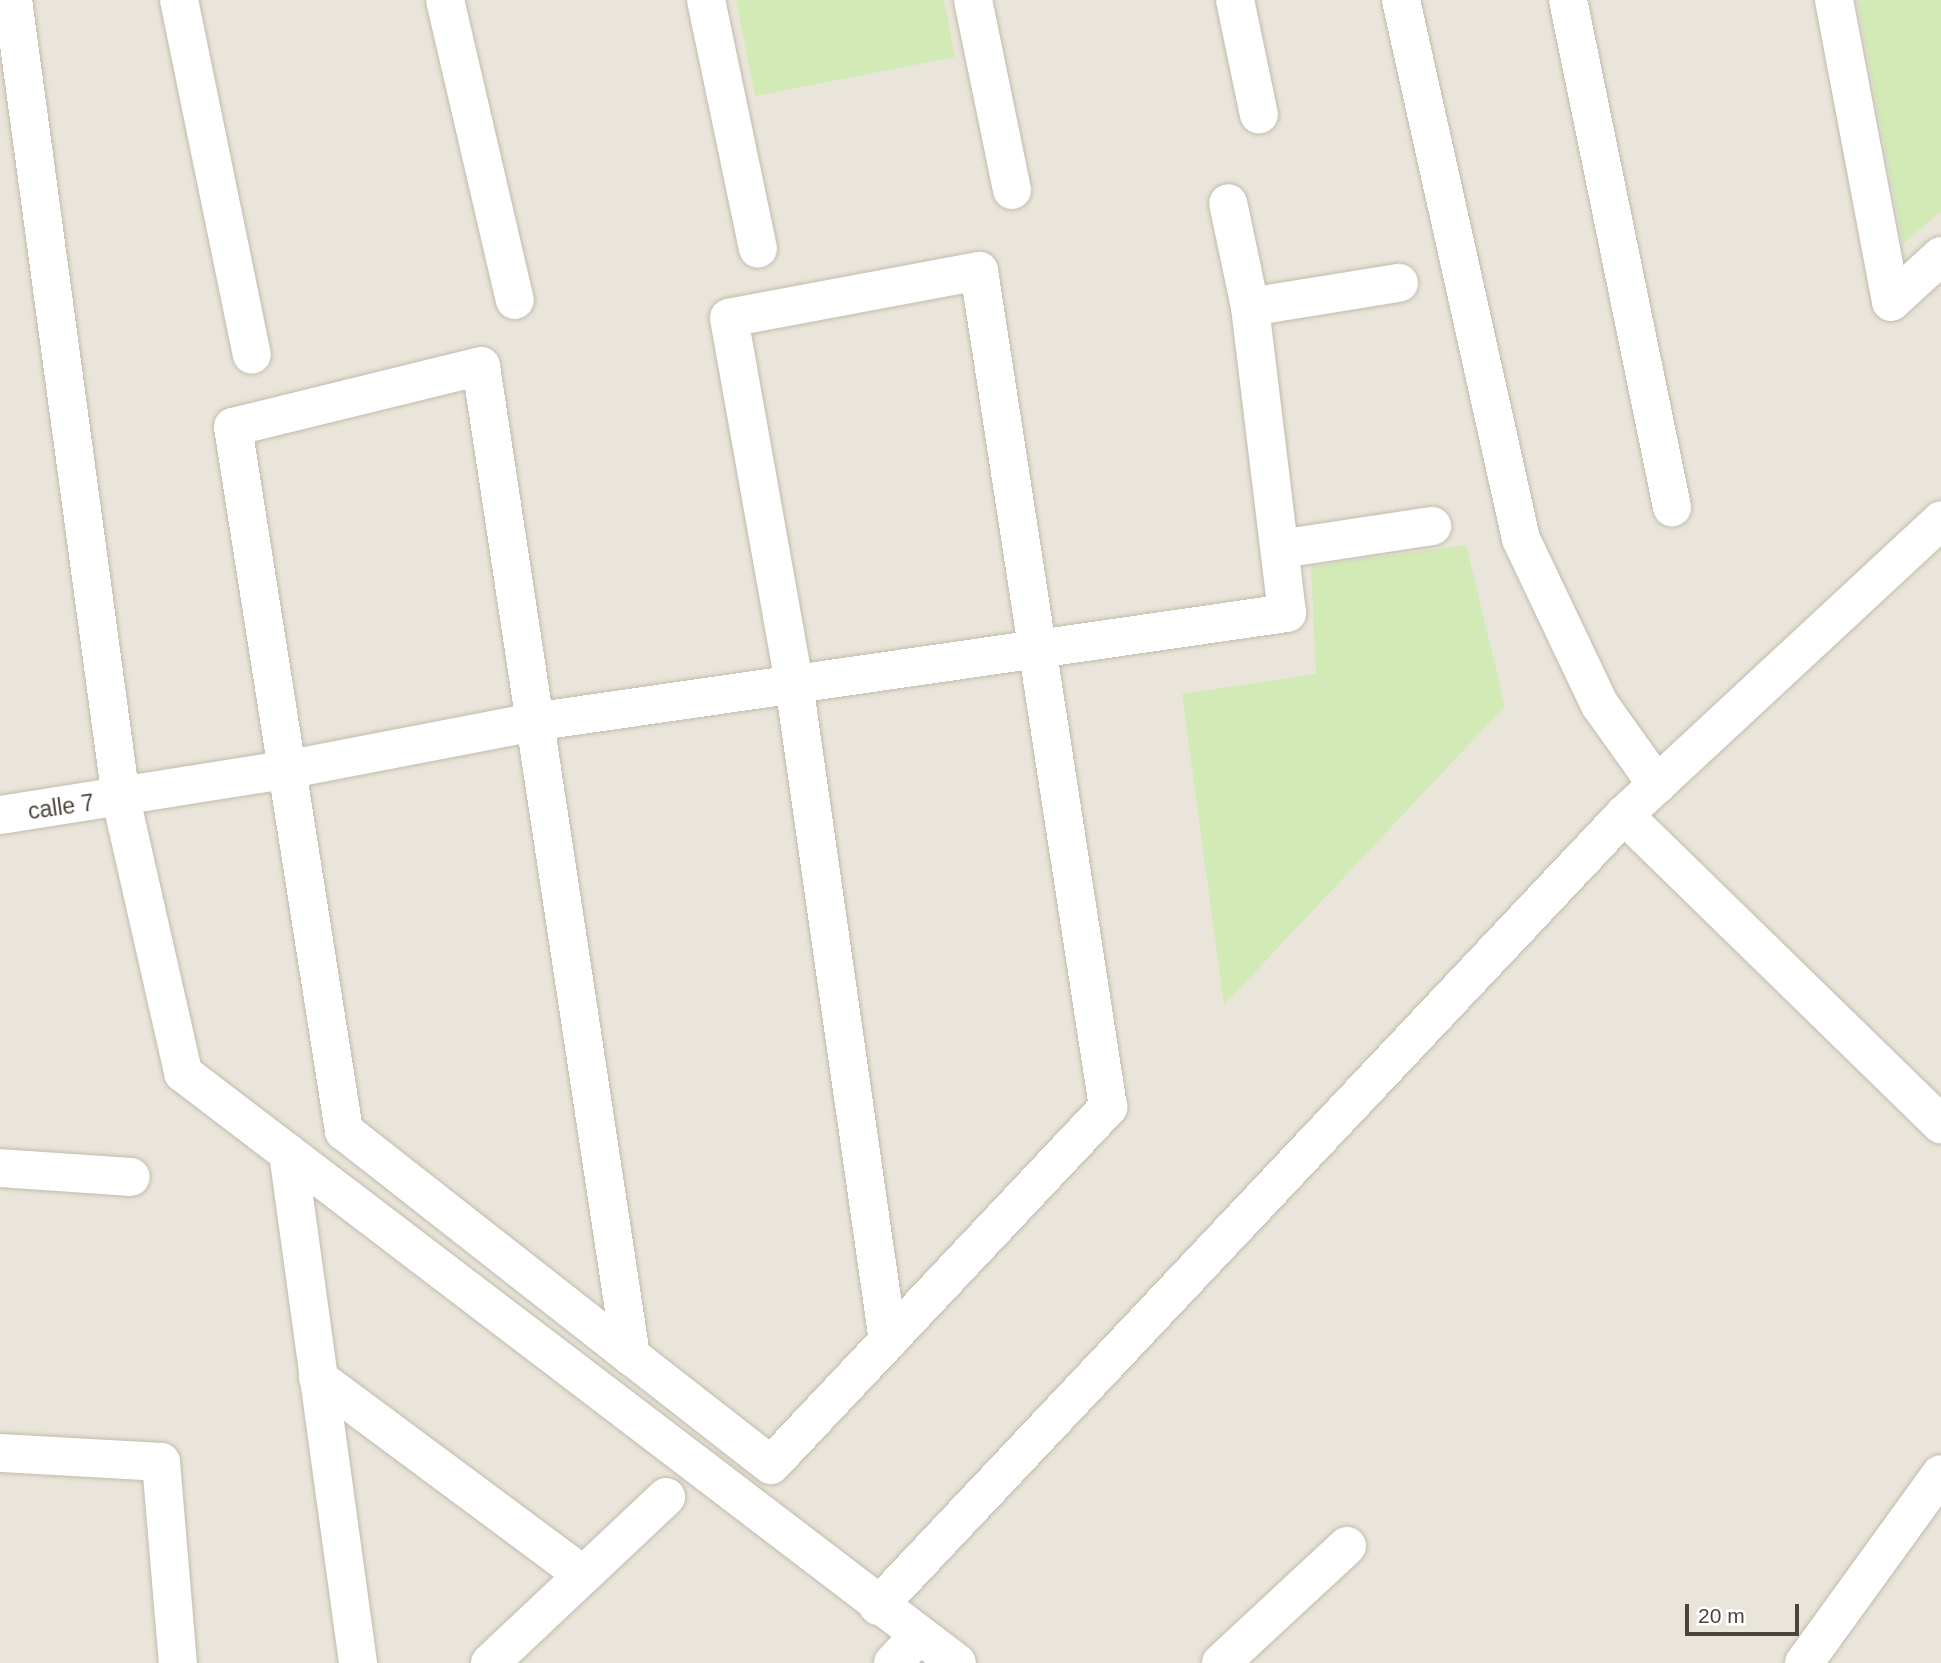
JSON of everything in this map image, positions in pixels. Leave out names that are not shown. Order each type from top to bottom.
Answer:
[{"type":"street","points":[[13,0],[121,799],[183,1073],[878,1606],[957,1663]]},
{"type":"street","points":[[178,0],[252,355]]},
{"type":"street","points":[[445,0],[515,300]]},
{"type":"street","points":[[706,0],[758,249]]},
{"type":"street","points":[[973,0],[1012,191]]},
{"type":"street","points":[[1235,0],[1259,115]]},
{"type":"street","points":[[1401,0],[1521,538],[1600,705],[1657,785]]},
{"type":"street","points":[[1568,0],[1672,507]]},
{"type":"street","points":[[1834,0],[1891,302],[1941,256]]},
{"type":"street","points":[[1228,203],[1250,307],[1280,549],[1432,526]]},
{"type":"street","points":[[631,1356],[481,366],[233,427],[290,769],[344,1131],[631,1356],[771,1465],[888,1341],[1108,1107],[1042,648],[979,271],[729,318],[794,684],[888,1341]]},
{"type":"street","points":[[1250,307],[1399,283]]},
{"type":"street","points":[[878,1606],[1624,815],[1941,520]]},
{"type":"street","name":"calle 7","points":[[0,814],[121,799],[533,722],[1287,613],[1280,549]]},
{"type":"street","points":[[1624,815],[1941,1124]]},
{"type":"street","points":[[288,1153],[358,1663]]},
{"type":"street","points":[[0,1168],[131,1177]]},
{"type":"street","points":[[318,1378],[583,1575]]},
{"type":"street","points":[[0,1453],[161,1462],[178,1663]]},
{"type":"street","points":[[1804,1663],[1941,1474]]},
{"type":"street","points":[[490,1663],[666,1497]]},
{"type":"street","points":[[1221,1663],[1346,1546]]},
{"type":"street","points":[[893,1663],[919,1635]]},
{"type":"shaded area","points":[[0,0],[1941,0],[1941,1663],[0,1663]]},
{"type":"green space","points":[[736,0],[944,0],[955,57],[755,96]]},
{"type":"green space","points":[[1857,0],[1941,0],[1941,211],[1903,244]]},
{"type":"green space","points":[[1466,545],[1505,706],[1224,1005],[1182,694],[1316,674],[1311,566]]}]
